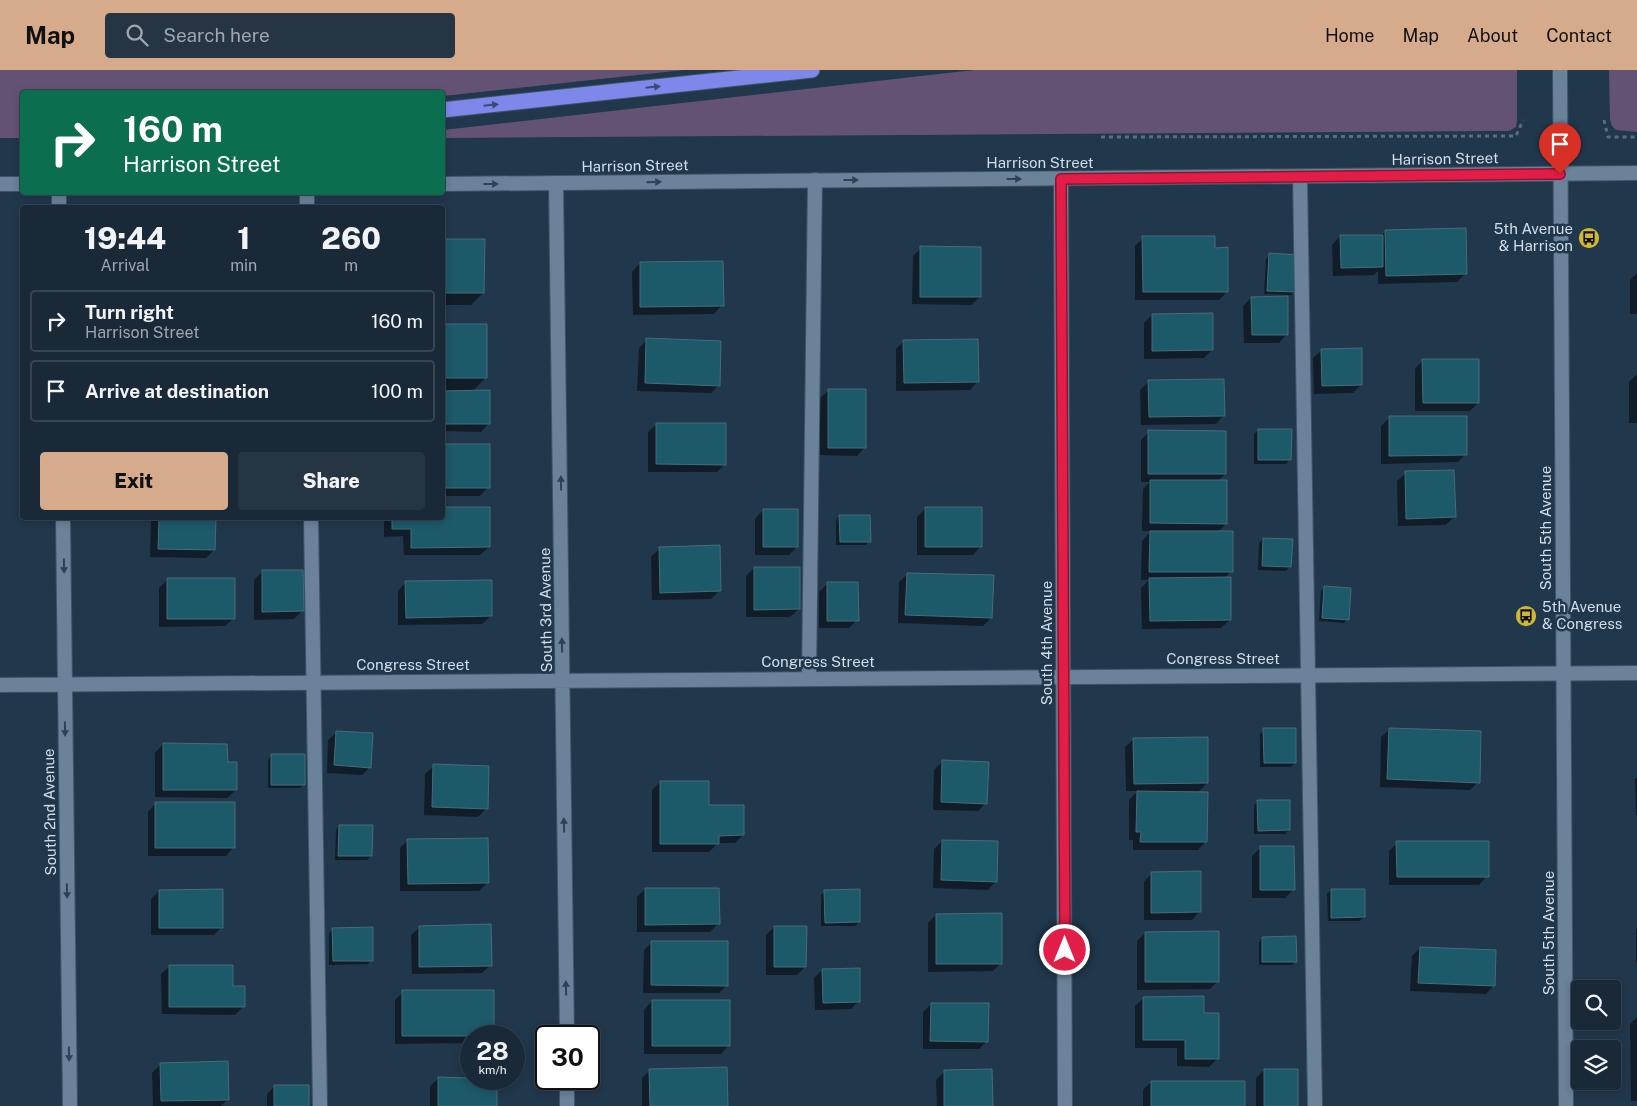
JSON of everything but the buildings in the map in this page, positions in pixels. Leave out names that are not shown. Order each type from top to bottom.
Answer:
[{"type":"highway","points":[[445,110],[812,70]]},
{"type":"street","name":"South 5th Avenue","points":[[1560,70],[1566,1106]]},
{"type":"street","name":"Harrison Street","points":[[445,184],[1300,177],[1637,172]]},
{"type":"street","points":[[1300,177],[1315,1106]]},
{"type":"street","name":"South 4th Avenue","points":[[1061,179],[1065,1106]]},
{"type":"street","points":[[809,678],[815,180]]},
{"type":"street","points":[[0,184],[20,184]]},
{"type":"street","name":"South 3rd Avenue","points":[[556,184],[567,1025]]},
{"type":"street","name":"South 2nd Avenue","points":[[63,520],[70,1106]]},
{"type":"street","points":[[311,520],[320,1106]]},
{"type":"street","name":"Congress Street","points":[[0,684],[1637,673]]},
{"type":"street","points":[[567,1090],[567,1106]]},
{"type":"path","points":[[1101,137],[1516,136],[1523,120]]},
{"type":"path","points":[[1604,120],[1608,137],[1637,137]]},
{"type":"shaded area","points":[[0,70],[684,70],[445,96],[445,90],[20,90],[20,138],[0,138]]},
{"type":"shaded area","points":[[974,70],[1517,70],[1517,120],[1516,127],[1509,131],[445,138],[445,130]]},
{"type":"shaded area","points":[[1609,70],[1637,70],[1637,132],[1616,130],[1612,126],[1610,120]]},
{"type":"place","name":"5th Avenue & Harrison","points":[[1589,238]]},
{"type":"place","name":"5th Avenue & Congress","points":[[1526,616]]},
{"type":"route","points":[[1065,950],[1061,179],[1560,174]]}]
